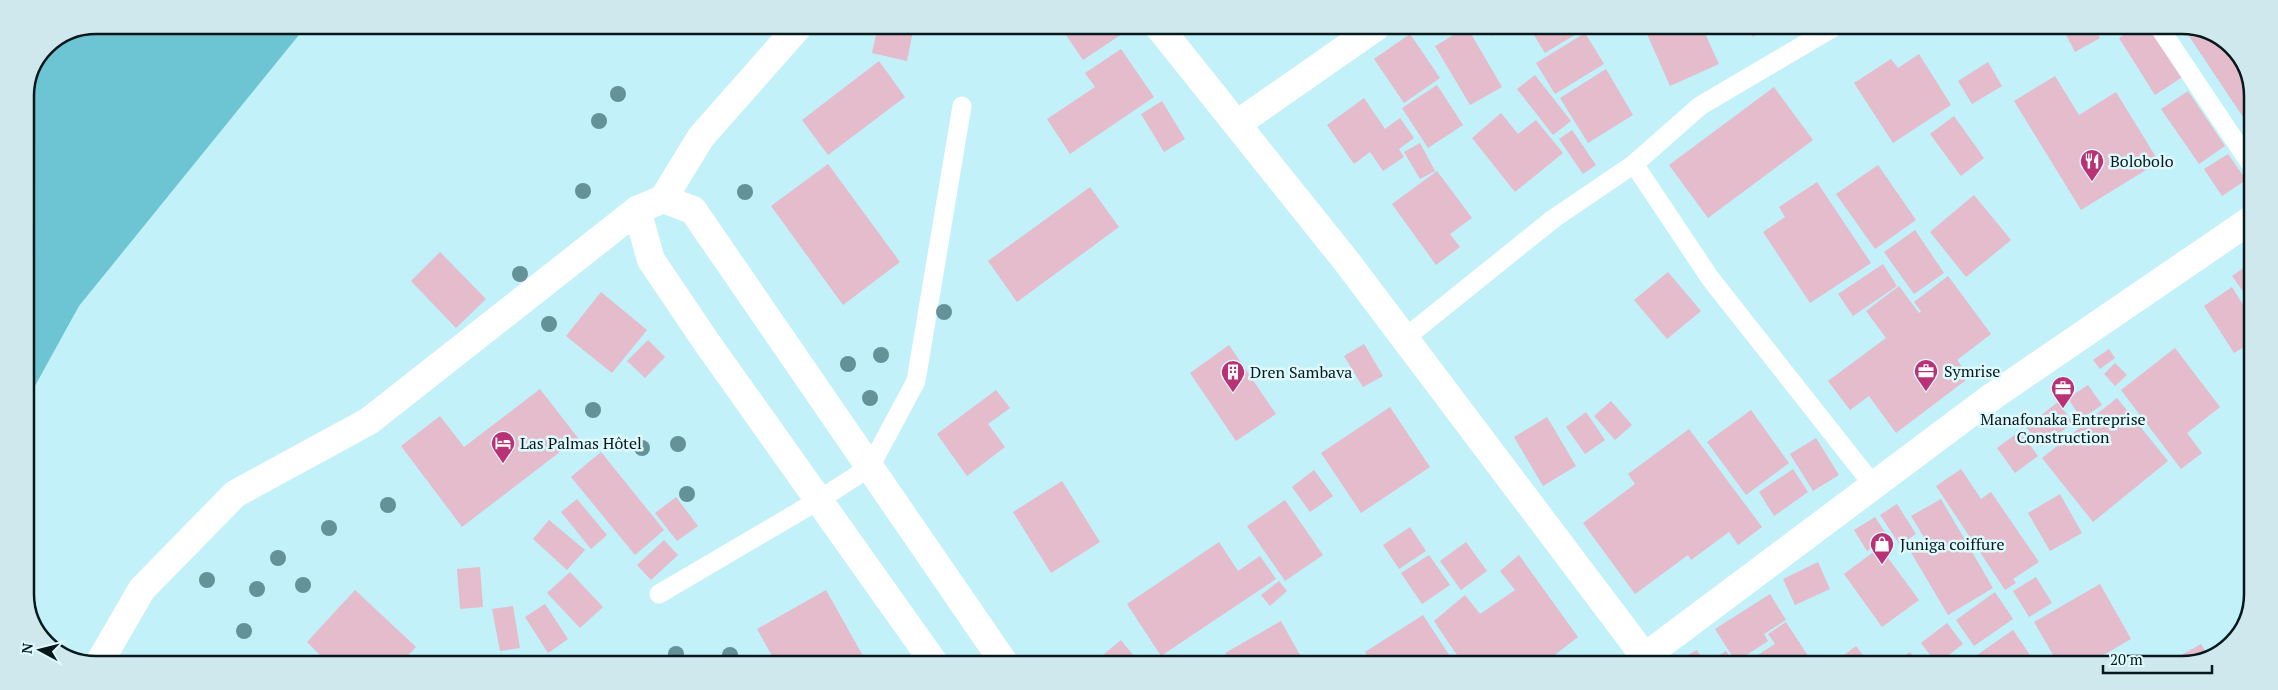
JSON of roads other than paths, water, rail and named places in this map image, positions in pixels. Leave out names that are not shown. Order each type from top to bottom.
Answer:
[{"type":"street","points":[[103,656],[142,589],[235,494],[369,421],[637,210],[663,199],[701,137],[792,34]]},
{"type":"street","points":[[1164,34],[1405,338],[1636,656]]},
{"type":"street","points":[[1237,124],[1365,34]]},
{"type":"street","points":[[663,199],[693,210],[1000,656]]},
{"type":"street","points":[[637,210],[651,260],[705,340],[929,656]]},
{"type":"street","points":[[1647,656],[1993,396],[2244,224]]},
{"type":"lane","points":[[1405,338],[1554,219],[1634,164],[1700,106],[1822,34]]},
{"type":"lane","points":[[2163,34],[2244,154]]},
{"type":"lane","points":[[659,594],[819,500],[870,467],[916,381],[962,106]]},
{"type":"lane","points":[[1634,164],[1710,278],[1874,486]]},
{"type":"water","points":[[300,34],[79,306],[34,388],[34,96],[38,72],[44,61],[61,44],[72,38],[84,35]]},
{"type":"place","name":"Bolobolo","points":[[2092,182]]},
{"type":"place","name":"Symrise","points":[[1926,392]]},
{"type":"place","name":"Dren Sambava","points":[[1233,393]]},
{"type":"place","name":"Manafonaka Entreprise Construction","points":[[2063,409]]},
{"type":"place","name":"Las Palmas Hôtel","points":[[503,464]]},
{"type":"place","name":"Juniga coiffure","points":[[1882,565]]}]
